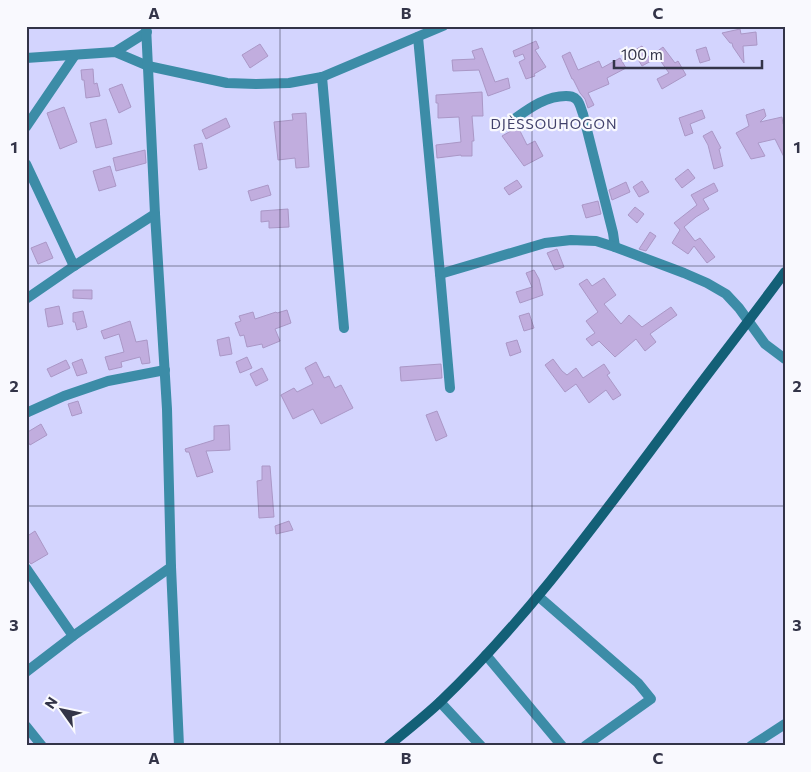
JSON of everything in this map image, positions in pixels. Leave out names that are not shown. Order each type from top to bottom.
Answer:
[{"type":"street","points":[[26,58],[115,52],[148,66],[227,83],[289,83],[322,77],[443,26]]},
{"type":"street","points":[[115,52],[147,29]]},
{"type":"street","points":[[147,29],[169,463],[171,567],[179,746]]},
{"type":"street","points":[[418,37],[450,388]]},
{"type":"street","points":[[26,127],[75,55]]},
{"type":"street","points":[[322,77],[344,328]]},
{"type":"street","points":[[507,124],[545,99],[570,96],[576,99],[582,114],[616,247]]},
{"type":"street","points":[[26,164],[74,266]]},
{"type":"street","points":[[26,299],[155,214]]},
{"type":"street","points":[[440,274],[545,243],[588,240],[616,247],[684,273],[726,294],[739,308],[765,344],[785,359]]},
{"type":"street","points":[[388,746],[440,702],[486,655],[538,596],[604,512],[785,272]]},
{"type":"street","points":[[26,413],[64,396],[108,381],[164,370]]},
{"type":"street","points":[[26,672],[73,636],[171,567]]},
{"type":"street","points":[[26,568],[73,636]]},
{"type":"street","points":[[538,596],[638,683],[651,699],[585,746]]},
{"type":"street","points":[[486,655],[562,746]]},
{"type":"street","points":[[440,702],[481,746]]},
{"type":"street","points":[[751,746],[785,724]]},
{"type":"street","points":[[26,726],[42,746]]},
{"type":"building","points":[[740,29],[741,34],[756,32],[757,45],[743,46],[744,63],[732,43],[722,33]]},
{"type":"building","points":[[536,41],[539,48],[535,50],[546,67],[534,74],[535,76],[526,79],[519,62],[525,59],[523,54],[515,57],[513,51]]},
{"type":"building","points":[[260,44],[268,56],[250,68],[242,55]]},
{"type":"building","points":[[642,46],[651,61],[642,66],[633,51]]},
{"type":"building","points":[[663,47],[675,63],[678,61],[686,75],[662,89],[657,79],[669,73],[655,53]]},
{"type":"building","points":[[706,47],[710,60],[700,63],[696,50]]},
{"type":"building","points":[[482,48],[495,82],[508,78],[510,88],[488,96],[479,70],[453,71],[452,60],[475,59],[472,51]]},
{"type":"building","points":[[570,52],[578,70],[599,61],[602,68],[620,58],[626,68],[607,78],[609,84],[588,93],[594,105],[588,108],[562,56]]},
{"type":"building","points":[[93,69],[94,84],[97,83],[100,96],[86,98],[81,70]]},
{"type":"building","points":[[122,84],[131,107],[119,113],[109,89]]},
{"type":"building","points":[[482,92],[483,116],[472,116],[474,141],[472,141],[472,156],[461,155],[437,158],[436,145],[461,142],[459,117],[438,118],[436,95]]},
{"type":"building","points":[[64,107],[77,142],[60,149],[47,113]]},
{"type":"building","points":[[764,109],[766,116],[760,122],[782,117],[783,124],[785,124],[785,159],[775,139],[758,143],[765,156],[751,159],[736,133],[749,126],[746,115]]},
{"type":"building","points":[[702,110],[705,118],[690,124],[693,133],[685,136],[679,118]]},
{"type":"building","points":[[306,113],[309,167],[296,168],[295,158],[278,160],[274,122],[293,120],[292,114]]},
{"type":"building","points":[[226,118],[230,127],[206,139],[202,130]]},
{"type":"building","points":[[106,119],[112,144],[96,148],[90,123]]},
{"type":"building","points":[[518,127],[527,145],[535,141],[543,156],[524,166],[502,136]]},
{"type":"building","points":[[712,131],[721,148],[719,149],[723,166],[714,169],[708,145],[703,136]]},
{"type":"building","points":[[202,143],[207,168],[199,170],[194,145]]},
{"type":"building","points":[[145,150],[146,163],[116,171],[113,158]]},
{"type":"building","points":[[110,166],[116,186],[99,191],[93,171]]},
{"type":"building","points":[[688,169],[695,178],[682,188],[675,179]]},
{"type":"building","points":[[517,180],[522,187],[509,195],[504,188]]},
{"type":"building","points":[[642,181],[649,192],[639,197],[633,187]]},
{"type":"building","points":[[626,182],[630,192],[612,200],[609,190]]},
{"type":"building","points":[[714,183],[718,191],[703,199],[709,209],[684,227],[695,241],[700,238],[715,257],[707,263],[694,246],[688,254],[672,243],[680,230],[674,223],[697,205],[691,195]]},
{"type":"building","points":[[268,185],[271,195],[251,201],[248,191]]},
{"type":"building","points":[[598,201],[601,214],[586,218],[582,205]]},
{"type":"building","points":[[635,207],[644,214],[637,223],[628,215]]},
{"type":"building","points":[[288,209],[289,227],[269,228],[269,221],[261,222],[261,211]]},
{"type":"building","points":[[650,232],[656,236],[646,251],[639,249]]},
{"type":"building","points":[[46,242],[53,258],[38,264],[31,248]]},
{"type":"building","points":[[557,249],[564,267],[555,270],[547,253]]},
{"type":"building","points":[[534,270],[539,279],[543,295],[520,303],[516,292],[532,287],[526,273]]},
{"type":"building","points":[[604,278],[616,295],[604,304],[621,324],[629,315],[642,327],[671,307],[677,315],[650,334],[656,342],[645,351],[636,339],[615,357],[599,341],[592,346],[586,339],[595,333],[586,321],[598,312],[579,284],[587,279],[592,286]]},
{"type":"building","points":[[73,290],[92,290],[92,299],[73,298]]},
{"type":"building","points":[[59,306],[63,324],[48,327],[45,309]]},
{"type":"building","points":[[287,310],[291,323],[275,329],[280,341],[263,348],[262,344],[247,347],[244,335],[240,336],[235,323],[241,321],[239,316],[253,312],[255,319]]},
{"type":"building","points":[[83,311],[87,327],[77,330],[75,322],[73,322],[73,313]]},
{"type":"building","points":[[529,313],[534,328],[524,331],[519,316]]},
{"type":"building","points":[[130,321],[136,342],[147,340],[150,363],[142,364],[140,357],[121,362],[122,367],[109,370],[105,357],[124,352],[119,334],[104,339],[101,331]]},
{"type":"building","points":[[229,337],[232,354],[220,356],[217,340]]},
{"type":"building","points":[[517,340],[521,352],[510,356],[506,343]]},
{"type":"building","points":[[247,357],[252,368],[240,373],[236,362]]},
{"type":"building","points":[[82,359],[87,373],[77,376],[72,363]]},
{"type":"building","points":[[553,359],[567,375],[576,368],[583,378],[604,364],[610,373],[607,375],[621,395],[613,400],[606,390],[589,403],[576,384],[565,392],[545,365]]},
{"type":"building","points":[[66,360],[70,368],[51,377],[47,369]]},
{"type":"building","points":[[316,362],[324,378],[329,376],[335,388],[341,385],[353,408],[321,424],[313,409],[293,419],[281,395],[294,388],[297,392],[313,384],[305,368]]},
{"type":"building","points":[[441,364],[442,378],[401,381],[400,367]]},
{"type":"building","points":[[262,368],[268,380],[256,386],[250,374]]},
{"type":"building","points":[[78,401],[82,413],[72,416],[68,404]]},
{"type":"building","points":[[437,411],[447,436],[436,441],[426,415]]},
{"type":"building","points":[[41,424],[47,435],[30,445],[26,438],[26,433]]},
{"type":"building","points":[[229,425],[230,450],[206,451],[213,472],[197,477],[189,452],[186,452],[185,449],[214,440],[214,426]]},
{"type":"building","points":[[262,466],[270,466],[274,517],[259,518],[257,481],[262,480]]},
{"type":"building","points":[[289,521],[293,530],[276,534],[275,526]]},
{"type":"building","points":[[35,531],[48,554],[31,564],[26,558],[26,537]]},
{"type":"district","name":"DJÈSSOUHOGON","points":[[554,123]]}]
